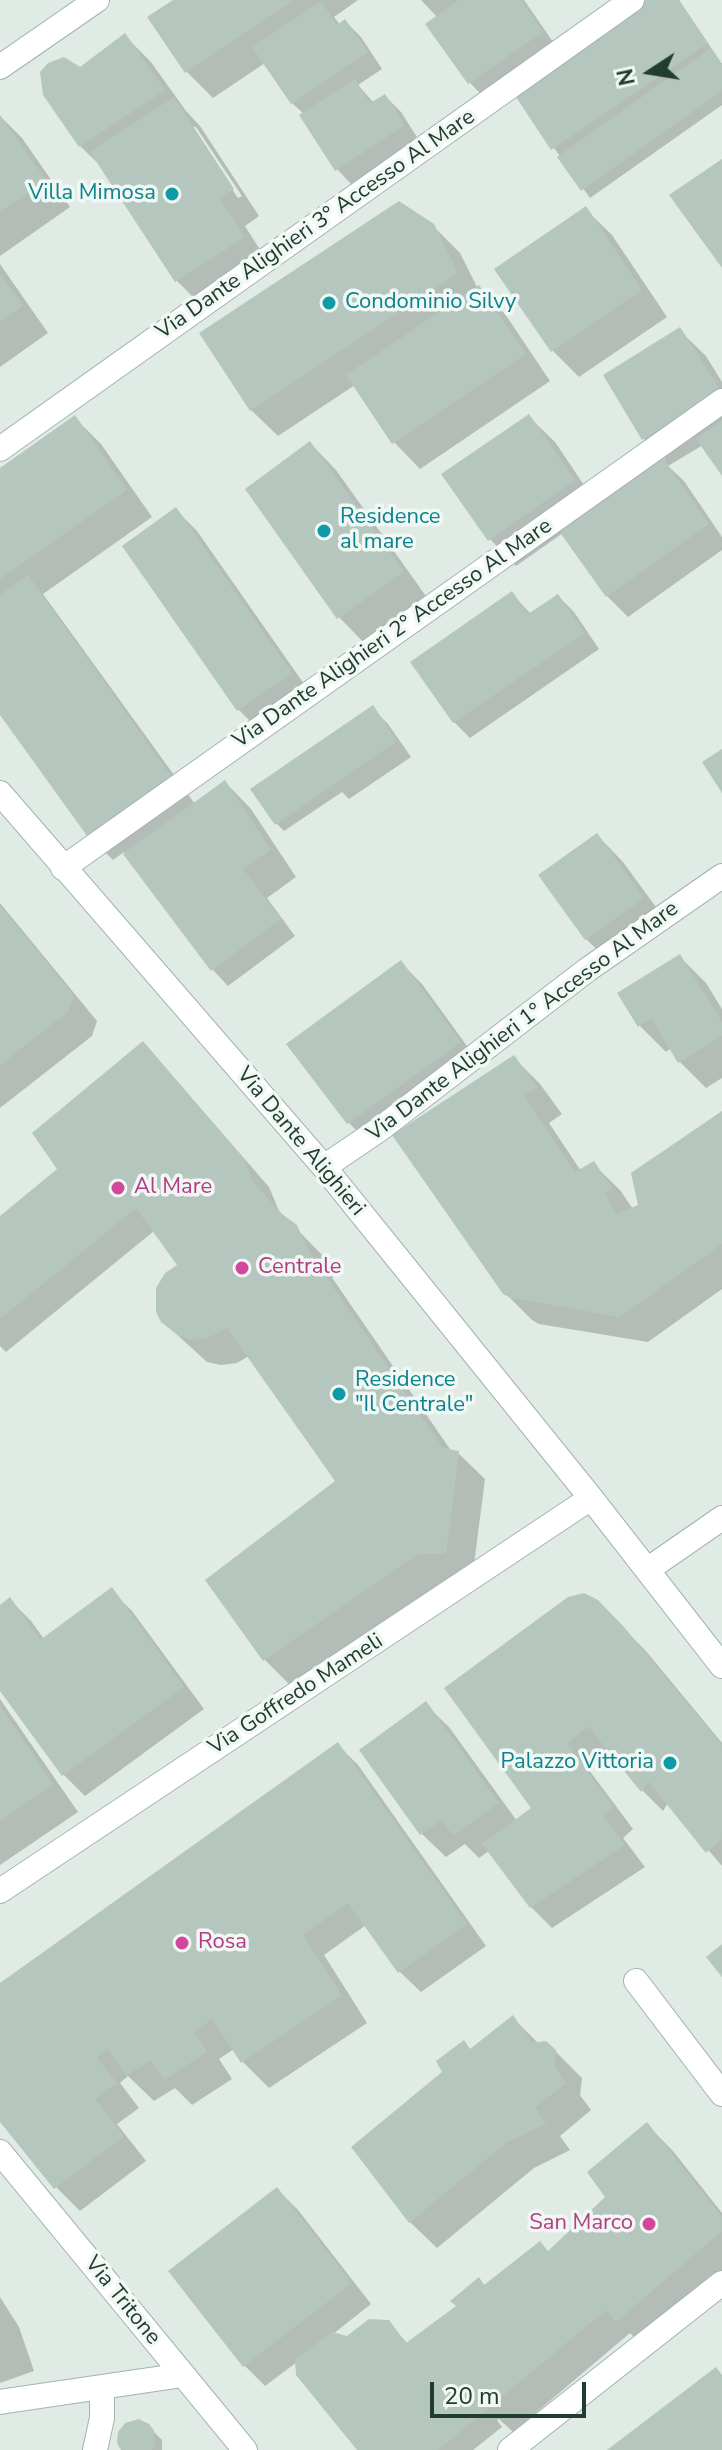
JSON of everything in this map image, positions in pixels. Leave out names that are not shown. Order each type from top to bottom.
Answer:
[{"type":"street","points":[[0,67],[97,0]]},
{"type":"street","name":"Via Dante Alighieri 3° Accesso Al Mare","points":[[0,449],[632,0]]},
{"type":"street","name":"Via Dante Alighieri 2° Accesso Al Mare","points":[[63,868],[722,401]]},
{"type":"street","name":"Via Dante Alighieri","points":[[0,793],[324,1167],[722,1666]]},
{"type":"street","name":"Via Dante Alighieri 1° Accesso Al Mare","points":[[324,1167],[380,1129],[587,970],[722,876]]},
{"type":"street","name":"Via Goffredo Mameli","points":[[0,1891],[591,1498]]},
{"type":"street","points":[[647,1570],[722,1518]]},
{"type":"street","points":[[636,1981],[722,2094]]},
{"type":"street","name":"Via Tritone","points":[[0,2152],[245,2450]]},
{"type":"street","points":[[510,2450],[722,2283]]},
{"type":"street","points":[[0,2402],[183,2375]]},
{"type":"street","points":[[95,2450],[102,2418],[102,2387]]},
{"type":"building","points":[[173,0],[294,0],[185,73],[147,17]]},
{"type":"building","points":[[459,0],[521,0],[543,32],[468,84],[425,24]]},
{"type":"building","points":[[645,0],[678,0],[708,43],[551,150],[512,91]]},
{"type":"building","points":[[321,1],[337,25],[345,19],[368,52],[291,104],[252,47]]},
{"type":"building","points":[[125,33],[165,90],[79,147],[43,95],[40,72],[48,63],[64,57],[80,67]]},
{"type":"building","points":[[711,48],[722,64],[722,91],[581,191],[557,157]]},
{"type":"building","points":[[355,79],[370,103],[385,94],[405,125],[335,171],[299,115]]},
{"type":"building","name":"Villa Mimosa","points":[[174,97],[234,189],[220,199],[245,237],[175,282],[90,152]]},
{"type":"building","points":[[0,115],[46,180],[0,212]]},
{"type":"building","points":[[722,159],[722,268],[669,195]]},
{"type":"building","name":"Condominio Silvy","points":[[399,201],[434,224],[458,273],[250,411],[199,333]]},
{"type":"building","points":[[586,206],[642,290],[551,352],[494,269]]},
{"type":"building","points":[[0,273],[23,306],[0,322]]},
{"type":"building","points":[[479,285],[526,354],[392,444],[346,375]]},
{"type":"building","points":[[680,327],[721,391],[642,440],[603,375]]},
{"type":"building","points":[[529,414],[575,480],[488,541],[441,474]]},
{"type":"building","points":[[75,415],[127,490],[0,579],[0,468]]},
{"type":"building","points":[[722,421],[722,476],[696,439]]},
{"type":"building","name":"Residence al mare","points":[[310,441],[404,572],[337,619],[245,489]]},
{"type":"building","points":[[663,458],[709,524],[606,597],[559,531]]},
{"type":"building","points":[[176,507],[292,673],[237,711],[122,546]]},
{"type":"building","points":[[28,575],[174,780],[90,840],[0,715],[0,595]]},
{"type":"building","points":[[512,591],[528,614],[558,594],[585,633],[453,723],[410,662]]},
{"type":"building","points":[[373,705],[397,741],[275,825],[250,789]]},
{"type":"building","points":[[722,749],[722,793],[702,762]]},
{"type":"building","points":[[225,780],[271,850],[243,869],[281,919],[211,971],[123,854]]},
{"type":"building","points":[[597,833],[644,898],[585,940],[538,875]]},
{"type":"building","points":[[0,905],[74,996],[68,1012],[0,1065]]},
{"type":"building","points":[[680,954],[722,1022],[722,1036],[678,1063],[651,1018],[638,1027],[617,993]]},
{"type":"building","points":[[401,960],[461,1042],[347,1124],[286,1044]]},
{"type":"building","name":"Residence \"Il Centrale\"","points":[[143,1041],[243,1158],[253,1182],[282,1214],[297,1225],[308,1250],[443,1448],[459,1451],[446,1554],[418,1554],[263,1661],[205,1580],[335,1481],[227,1328],[210,1337],[193,1340],[179,1336],[161,1322],[156,1312],[156,1288],[165,1273],[177,1265],[136,1208],[0,1319],[0,1216],[57,1169],[32,1133]]},
{"type":"building","points":[[514,1055],[537,1087],[524,1096],[575,1172],[594,1161],[612,1188],[605,1193],[616,1214],[638,1205],[631,1173],[722,1111],[722,1244],[620,1317],[503,1294],[392,1135]]},
{"type":"building","points":[[112,1587],[184,1687],[62,1776],[0,1691],[0,1605],[10,1597],[40,1640]]},
{"type":"building","name":"Palazzo Vittoria","points":[[584,1593],[598,1600],[624,1627],[722,1745],[722,1839],[706,1853],[648,1781],[641,1792],[588,1726],[567,1744],[614,1807],[603,1816],[625,1845],[530,1908],[482,1844],[531,1808],[444,1688],[568,1597]]},
{"type":"building","points":[[426,1701],[499,1803],[453,1836],[442,1820],[420,1835],[359,1750]]},
{"type":"building","points":[[0,1706],[53,1784],[0,1821]]},
{"type":"building","points":[[338,1742],[467,1924],[398,1973],[348,1903],[303,1935],[342,1995],[241,2063],[212,2019],[194,2032],[207,2052],[164,2080],[151,2060],[126,2076],[108,2049],[97,2058],[117,2083],[95,2099],[124,2136],[54,2189],[0,2122],[0,1983]]},
{"type":"building","points":[[722,1944],[722,1977],[706,1957]]},
{"type":"building","points":[[513,2015],[532,2043],[546,2041],[556,2050],[555,2067],[566,2083],[535,2108],[546,2124],[507,2142],[409,2223],[351,2147],[442,2072],[436,2061],[464,2040],[470,2049]]},
{"type":"building","points":[[647,2122],[722,2217],[722,2231],[616,2322],[606,2310],[438,2450],[357,2450],[296,2375],[295,2360],[332,2332],[347,2336],[369,2319],[389,2320],[406,2343],[456,2306],[450,2301],[479,2277],[484,2285],[540,2241],[548,2251],[605,2197],[587,2172]]},
{"type":"building","points":[[277,2187],[352,2283],[243,2367],[168,2271]]},
{"type":"building","points":[[716,2367],[722,2375],[722,2450],[607,2450]]},
{"type":"building","points":[[139,2419],[154,2430],[154,2447],[152,2450],[121,2450],[117,2443],[118,2432],[125,2423]]},
{"type":"place","name":"Villa Mimosa","points":[[172,194]]},
{"type":"place","name":"Condominio Silvy","points":[[329,303]]},
{"type":"place","name":"Residence al mare","points":[[324,531]]},
{"type":"place","name":"Al Mare","points":[[118,1188]]},
{"type":"place","name":"Centrale","points":[[242,1268]]},
{"type":"place","name":"Residence \"Il Centrale\"","points":[[339,1394]]},
{"type":"place","name":"Palazzo Vittoria","points":[[670,1763]]},
{"type":"place","name":"Rosa","points":[[182,1943]]},
{"type":"place","name":"San Marco","points":[[649,2224]]}]
